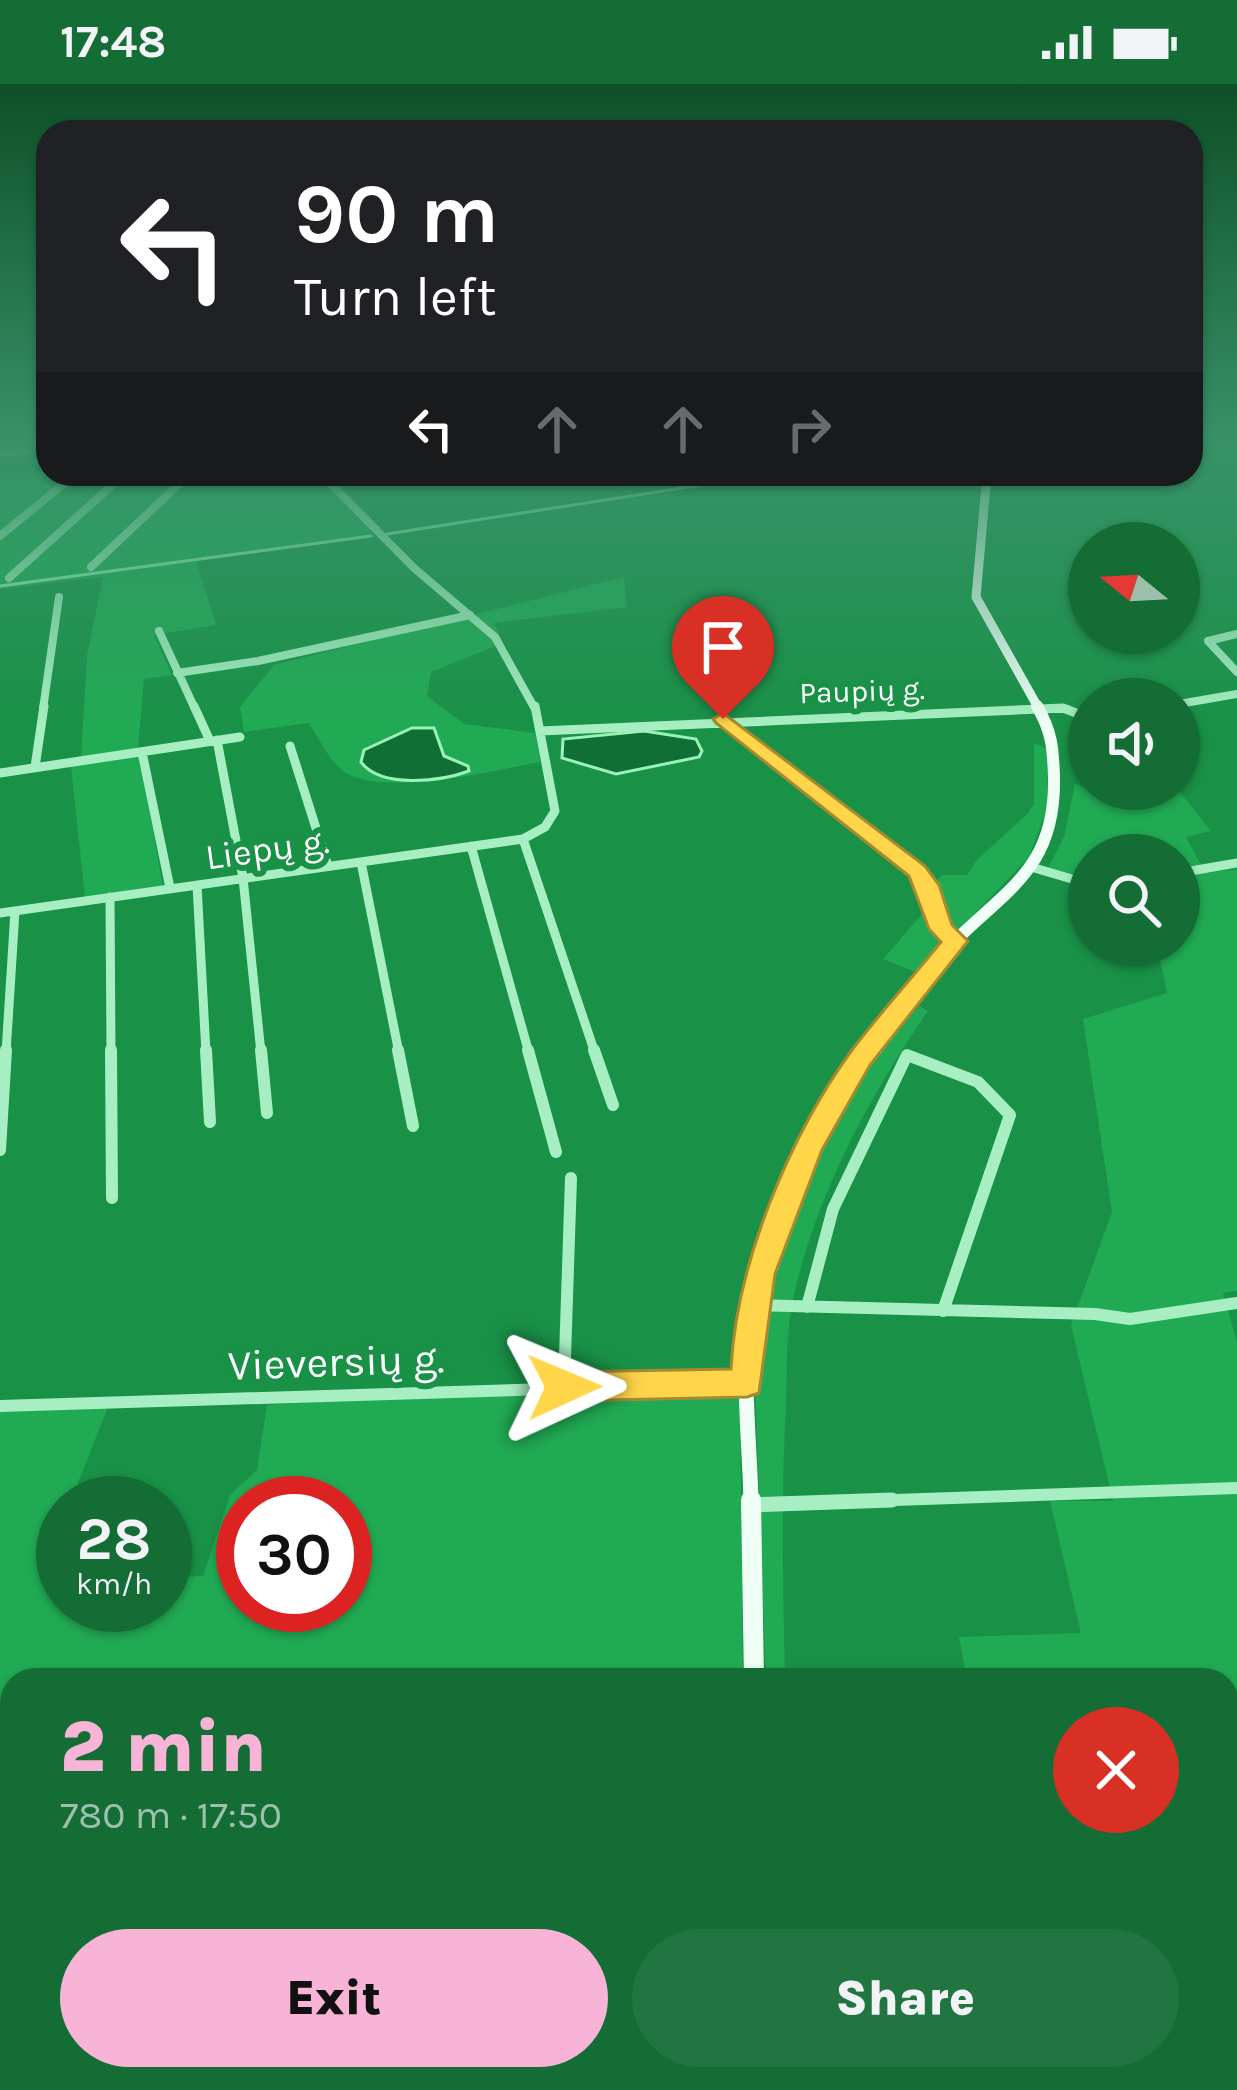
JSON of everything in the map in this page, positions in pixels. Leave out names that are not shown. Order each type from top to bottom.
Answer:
[{"type":"main road","points":[[754,1668],[747,1383],[752,1305],[769,1244],[833,1102],[891,1016],[956,941],[1031,867],[1048,839],[1056,806],[1054,740],[976,597],[981,539]]},
{"type":"street","points":[[9,578],[53,539]]},
{"type":"street","points":[[91,567],[121,539]]},
{"type":"street","points":[[386,539],[495,637],[524,682],[540,730]]},
{"type":"street","points":[[35,767],[59,597]]},
{"type":"street","points":[[177,673],[258,661],[470,615]]},
{"type":"street","points":[[159,631],[213,740],[243,878],[267,1114]]},
{"type":"street","points":[[1237,634],[1208,641],[1237,672]]},
{"type":"street","points":[[1200,700],[1237,694]]},
{"type":"street","name":"Paupių g.","points":[[540,730],[723,719],[1068,710]]},
{"type":"street","points":[[723,719],[917,871],[927,885],[941,929],[956,941]]},
{"type":"street","name":"Liepų g.","points":[[0,913],[523,839],[539,830],[555,811],[540,730]]},
{"type":"street","points":[[0,772],[240,737]]},
{"type":"street","points":[[290,746],[328,866]]},
{"type":"street","points":[[143,757],[170,889]]},
{"type":"street","points":[[523,839],[613,1105]]},
{"type":"street","points":[[471,846],[556,1152]]},
{"type":"street","points":[[361,862],[413,1126]]},
{"type":"street","points":[[1200,869],[1237,863]]},
{"type":"street","points":[[1031,867],[1068,878]]},
{"type":"street","points":[[197,885],[210,1123]]},
{"type":"street","points":[[110,897],[112,1198]]},
{"type":"street","points":[[0,1150],[15,911]]},
{"type":"street","points":[[807,1307],[810,1281],[840,1191],[907,1055],[965,1073],[996,1093],[1010,1115],[944,1312]]},
{"type":"street","points":[[564,1387],[572,1178]]},
{"type":"street","points":[[752,1305],[1130,1319],[1237,1303]]},
{"type":"street","name":"Vieversių g.","points":[[0,1406],[747,1383]]},
{"type":"street","points":[[750,1505],[1237,1488]]},
{"type":"shaded area","points":[[0,539],[353,539],[196,561],[216,625],[154,635],[172,675],[144,679],[138,749],[81,757],[87,656],[103,577],[0,589]]},
{"type":"shaded area","points":[[624,577],[627,607],[494,623],[503,643],[431,672],[427,696],[464,724],[535,733],[540,762],[438,780],[382,782],[342,770],[309,723],[244,732],[240,707],[274,665]]},
{"type":"shaded area","points":[[412,728],[434,728],[444,756],[468,766],[469,771],[428,780],[397,779],[370,771],[361,762],[364,750]]},
{"type":"shaded area","points":[[644,731],[696,739],[702,751],[699,757],[616,774],[562,758],[563,739]]},
{"type":"shaded area","points":[[1034,743],[1047,749],[1048,806],[1029,857],[918,973],[883,959],[937,897],[934,882],[943,875],[967,875],[1028,813],[1034,804]]},
{"type":"shaded area","points":[[139,753],[163,886],[85,898],[71,766]]},
{"type":"shaded area","points":[[1070,810],[1194,810],[1211,831],[1068,834],[1068,878],[1046,872],[1064,837]]},
{"type":"shaded area","points":[[1200,864],[1205,873],[1237,869],[1237,1291],[1223,1293],[1237,1342],[1237,1668],[965,1668],[959,1637],[1081,1633],[1050,1501],[1113,1501],[1071,1325],[1112,1212],[1083,1019],[1167,993],[1161,966],[1200,966]]},
{"type":"shaded area","points":[[919,1006],[928,1011],[844,1154],[800,1272],[787,1357],[785,1668],[766,1668],[754,1356],[761,1301],[804,1185],[853,1087]]},
{"type":"shaded area","points":[[721,1387],[740,1395],[743,1668],[0,1668],[0,1412],[108,1407],[81,1476],[36,1476],[36,1632],[192,1632],[192,1577],[203,1576],[216,1537],[216,1632],[372,1632],[372,1476],[251,1476],[257,1470],[267,1405],[426,1395]]},
{"type":"waterway","points":[[0,586],[352,539]]},
{"type":"route","points":[[564,1387],[747,1383],[748,1336],[760,1274],[808,1150],[860,1059],[956,941],[941,929],[927,885],[917,871],[723,719]]}]
